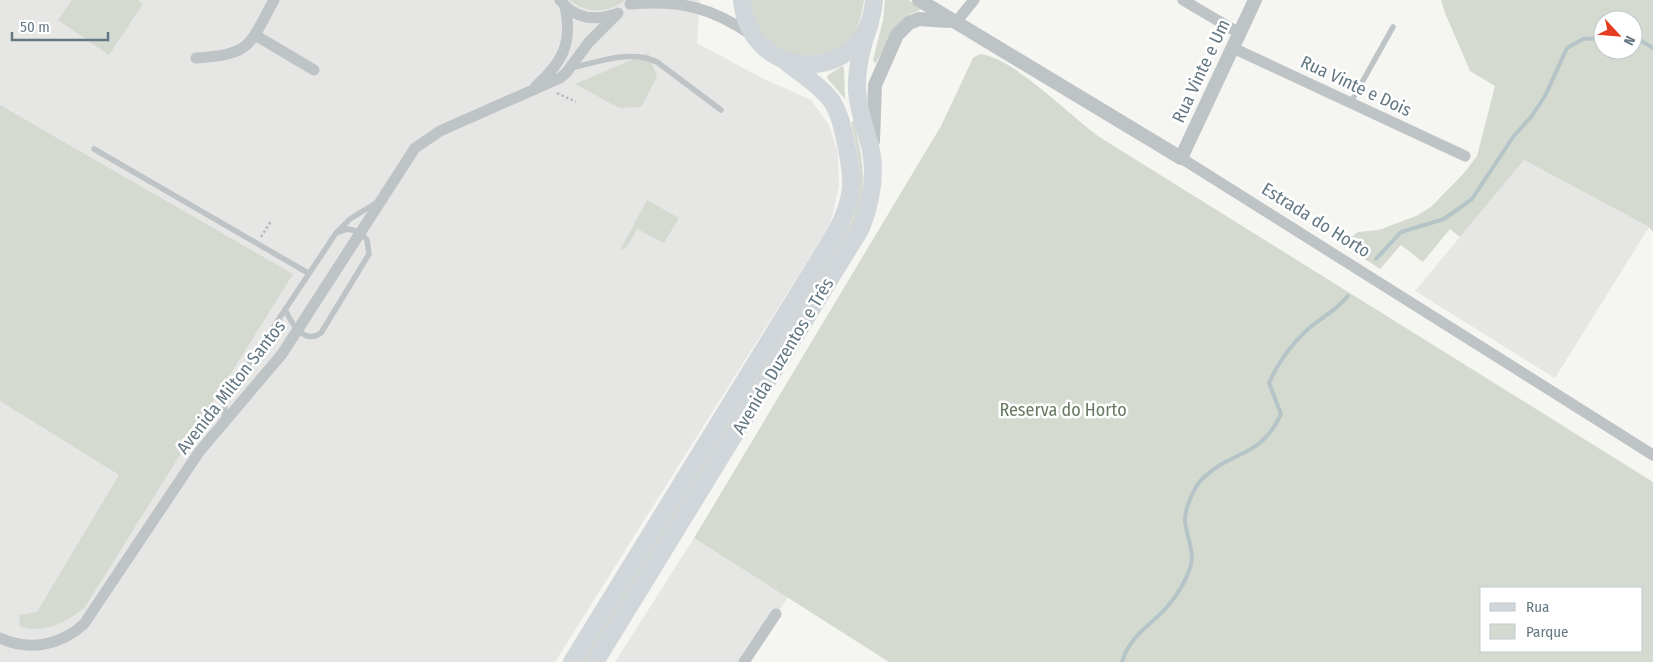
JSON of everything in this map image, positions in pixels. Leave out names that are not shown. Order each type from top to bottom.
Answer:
[{"type":"main road","points":[[742,0],[743,15],[753,36],[767,51],[784,60],[799,64],[814,65],[835,59],[852,48],[870,23]]},
{"type":"main road","name":"Avenida Duzentos e Três","points":[[594,662],[861,228],[870,198],[873,165],[857,89],[860,58],[870,23],[874,0]]},
{"type":"main road","name":"Avenida Duzentos e Três","points":[[572,662],[835,234],[849,205],[852,167],[836,109],[826,94],[784,60]]},
{"type":"street","points":[[196,58],[228,55],[238,52],[255,35],[274,0]]},
{"type":"street","name":"Estrada do Horto","points":[[919,0],[1181,158],[1653,455]]},
{"type":"street","points":[[956,22],[974,0]]},
{"type":"street","points":[[1183,0],[1239,33]]},
{"type":"street","name":"Rua Vinte e Um","points":[[1181,158],[1255,0]]},
{"type":"street","points":[[632,2],[665,1],[684,3],[720,15],[753,36]]},
{"type":"street","name":"Avenida Milton Santos","points":[[0,638],[17,644],[40,645],[60,640],[84,624],[199,452],[282,354],[298,331],[408,156],[423,141],[440,131],[560,78],[571,68],[589,42],[632,2]]},
{"type":"street","points":[[562,3],[577,14],[590,18],[604,18],[618,13]]},
{"type":"street","name":"Avenida Milton Santos","points":[[527,93],[552,70],[565,48],[568,24],[562,3]]},
{"type":"street","name":"Estrada do Horto","points":[[873,165],[874,91],[880,69],[897,35],[909,23],[919,19],[932,18],[956,22]]},
{"type":"street","points":[[255,35],[314,70]]},
{"type":"street","name":"Rua Vinte e Dois","points":[[1233,48],[1465,156]]},
{"type":"street","points":[[744,662],[776,614]]},
{"type":"lane","points":[[1351,102],[1393,27]]},
{"type":"lane","points":[[571,68],[634,55],[646,57],[658,62],[721,110]]},
{"type":"lane","points":[[94,149],[308,273]]},
{"type":"lane","points":[[224,422],[225,400],[336,233],[350,219],[380,201]]},
{"type":"lane","points":[[285,310],[290,321],[298,331],[312,337],[324,329],[369,254],[368,240],[360,232],[348,229],[336,233]]},
{"type":"path","points":[[257,244],[271,221]]},
{"type":"shaded area","points":[[0,0],[700,0],[697,43],[760,77],[811,100],[829,125],[838,152],[839,187],[830,225],[555,662],[0,662]]},
{"type":"shaded area","points":[[1524,160],[1649,227],[1555,378],[1415,291]]},
{"type":"shaded area","points":[[694,538],[788,597],[746,662],[615,662]]},
{"type":"green space","points":[[72,0],[138,0],[143,4],[109,55],[58,20]]},
{"type":"green space","points":[[569,0],[625,0],[618,5],[604,10],[590,10],[576,5]]},
{"type":"green space","points":[[749,0],[864,0],[861,16],[854,32],[850,39],[838,50],[821,55],[791,58],[758,33]]},
{"type":"green space","points":[[885,0],[909,0],[922,9],[909,15],[898,25],[875,64],[873,60],[883,20]]},
{"type":"green space","points":[[1441,0],[1653,0],[1653,232],[1649,227],[1524,160],[1460,237],[1450,229],[1423,262],[1401,245],[1380,269],[1342,244],[1358,232],[1379,230],[1416,216],[1431,207],[1464,173],[1477,156],[1495,86],[1470,71]]},
{"type":"green space","points":[[648,53],[657,77],[641,107],[619,108],[575,84]]},
{"type":"green space","name":"Reserva do Horto","points":[[980,54],[1009,65],[1042,89],[1101,138],[1653,482],[1653,662],[889,662],[694,538],[941,126],[973,58]]},
{"type":"green space","points":[[842,66],[844,68],[845,99],[827,78],[828,75]]},
{"type":"green space","points":[[0,105],[293,274],[85,607],[55,626],[39,629],[20,627],[19,615],[37,612],[119,475],[0,401]]},
{"type":"green space","points":[[854,121],[863,177],[860,202],[850,232],[586,662],[580,662],[851,223],[858,197],[859,184],[858,161],[851,122]]},
{"type":"green space","points":[[647,200],[679,218],[664,243],[637,229],[627,247],[620,250]]},
{"type":"waterway","points":[[1376,259],[1401,232],[1444,219],[1472,199],[1513,137],[1531,117],[1545,96],[1567,48],[1583,39],[1593,38]]},
{"type":"waterway","points":[[1643,42],[1653,48]]},
{"type":"waterway","points":[[1122,662],[1131,643],[1140,632],[1162,613],[1172,601],[1181,588],[1190,568],[1192,555],[1185,525],[1185,514],[1197,486],[1214,469],[1255,446],[1273,428],[1281,414],[1269,383],[1276,368],[1285,354],[1302,335],[1339,306],[1348,296]]}]
